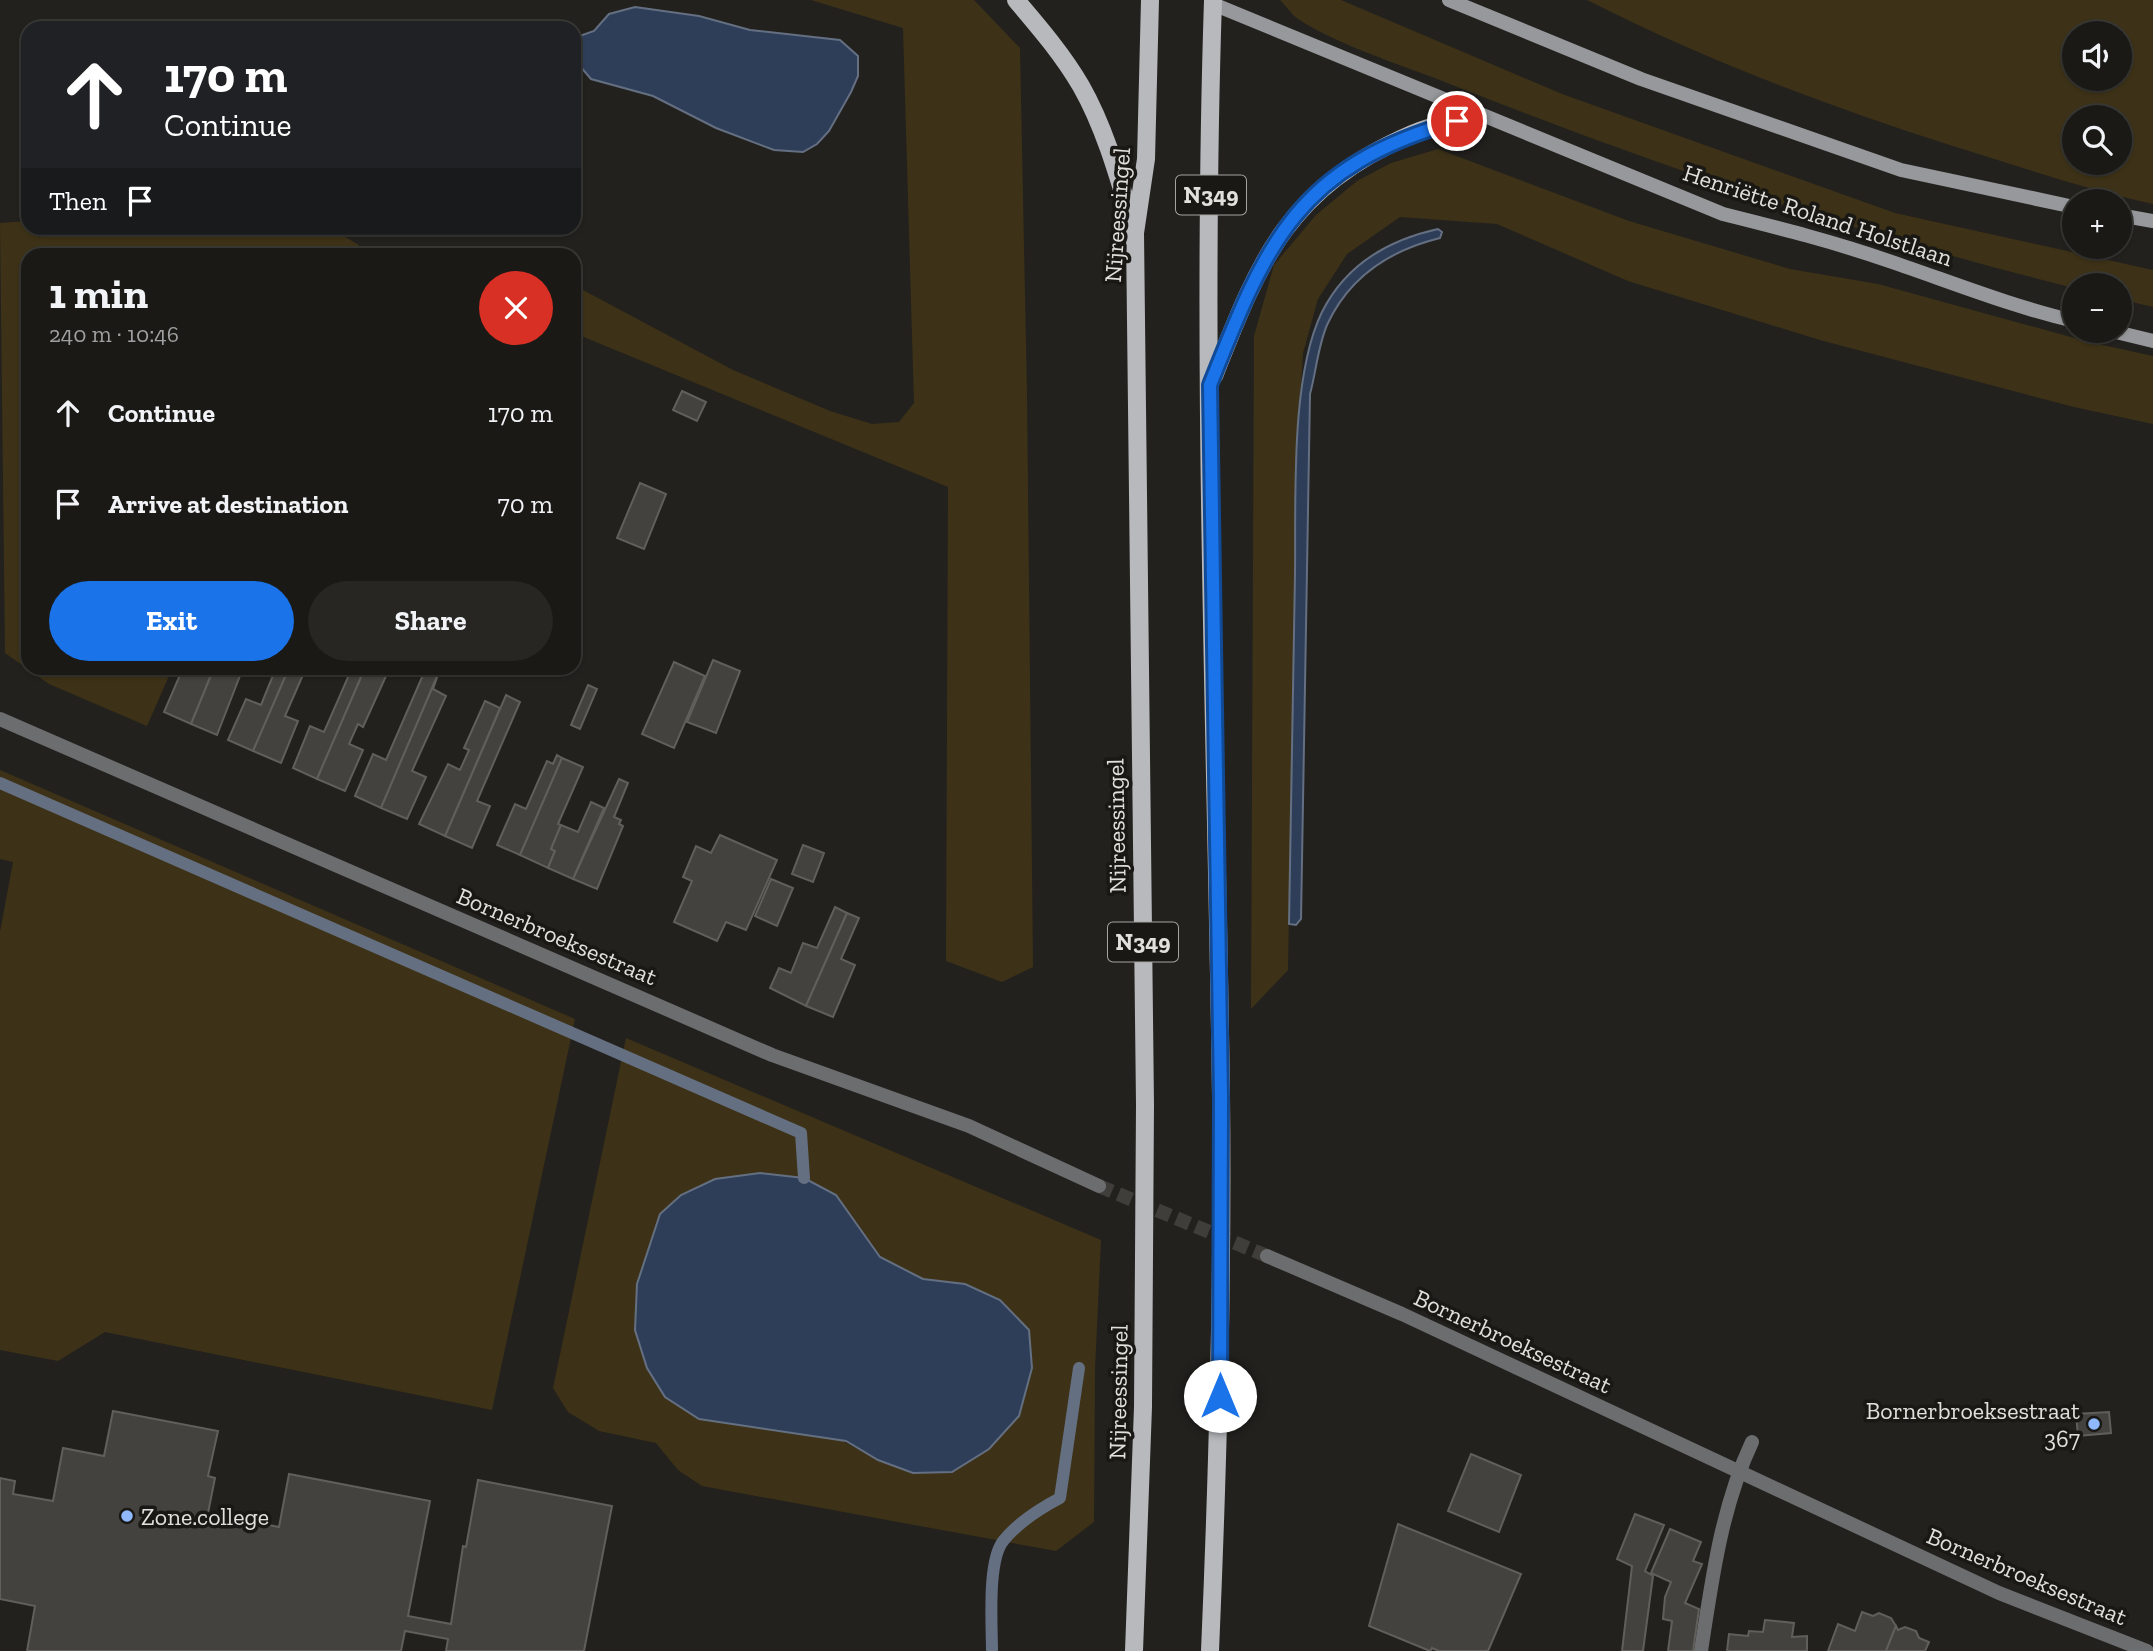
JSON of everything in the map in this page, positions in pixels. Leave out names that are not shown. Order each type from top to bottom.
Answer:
[{"type":"main road","name":"N349","points":[[1016,0],[1052,43],[1082,87],[1116,168],[1135,233]]},
{"type":"main road","name":"Nijreessingel","points":[[1134,1651],[1143,1407],[1145,1119],[1135,233],[1146,159],[1150,0]]},
{"type":"main road","points":[[1449,0],[1641,79],[1901,170],[2062,204]]},
{"type":"main road","name":"N349","points":[[1210,1],[1210,385],[1221,1098],[1220,1396],[1210,1651]]},
{"type":"main road","name":"Henriëtte Roland Holstlaan","points":[[1210,1],[1478,115],[1723,214],[1792,231],[1888,260],[2016,307],[2062,318]]},
{"type":"main road","points":[[1210,385],[1248,290],[1285,225],[1302,206],[1329,181],[1360,160],[1414,133],[1478,115]]},
{"type":"main road","points":[[2132,217],[2153,221]]},
{"type":"main road","points":[[2132,336],[2153,341]]},
{"type":"street","name":"Bornerbroeksestraat","points":[[0,719],[772,1055],[970,1126],[1100,1186]]},
{"type":"street","name":"Bornerbroeksestraat","points":[[1267,1256],[1412,1319],[1999,1593],[2147,1651]]},
{"type":"street","points":[[1701,1651],[1716,1557],[1738,1472],[1752,1442]]},
{"type":"shaded area","points":[[811,0],[974,0],[1020,48],[1033,967],[1002,982],[946,961],[948,487],[581,336],[581,289],[733,370],[830,411],[872,424],[899,422],[914,403],[903,28]]},
{"type":"shaded area","points":[[1280,0],[1341,0],[1562,94],[1895,213],[2062,250],[2062,259],[2103,259],[2153,270],[2153,307],[2132,302],[2132,273],[2062,273],[2062,285],[1836,222],[1603,143],[1527,114],[1351,46],[1314,29],[1291,13]]},
{"type":"shaded area","points":[[1587,0],[2153,0],[2153,204],[2132,199],[2132,189],[2092,189],[1860,115],[1676,42]]},
{"type":"shaded area","points":[[1438,149],[1629,221],[1790,269],[1878,284],[2062,335],[2062,343],[2094,343],[2153,356],[2153,424],[2074,407],[1820,340],[1628,281],[1497,224],[1400,217],[1347,254],[1318,299],[1303,353],[1297,448],[1288,970],[1251,1009],[1254,336],[1274,265],[1316,215],[1357,181],[1391,163]]},
{"type":"shaded area","points":[[21,222],[21,235],[342,235],[359,245],[358,248],[21,248],[21,664],[5,653],[0,223]]},
{"type":"shaded area","points":[[36,675],[169,675],[147,726],[49,684]]},
{"type":"shaded area","points":[[0,770],[575,1019],[492,1410],[105,1332],[58,1361],[0,1350],[0,932],[13,862],[0,859]]},
{"type":"shaded area","points":[[626,1038],[1101,1240],[1095,1369],[1094,1522],[1056,1551],[702,1486],[678,1470],[656,1443],[599,1431],[568,1412],[553,1388]],"holes":[[[760,1173],[804,1178],[836,1195],[880,1257],[923,1279],[965,1284],[1000,1300],[1029,1330],[878,1460],[635,1330],[637,1284],[660,1214],[715,1179]]]},
{"type":"water","points":[[635,7],[699,16],[750,30],[840,40],[858,56],[858,76],[829,131],[817,144],[803,152],[774,150],[716,128],[653,96],[591,79],[581,67],[581,36],[594,31],[609,14]]},
{"type":"water","points":[[1438,229],[1442,232],[1440,238],[1389,258],[1373,268],[1347,293],[1327,325],[1319,350],[1310,394],[1301,919],[1296,925],[1289,924],[1296,476],[1304,370],[1322,312],[1343,280],[1386,247]]},
{"type":"water","points":[[760,1173],[804,1178],[836,1195],[880,1257],[923,1279],[965,1284],[1000,1300],[1029,1330],[1032,1368],[1019,1416],[989,1449],[952,1472],[913,1473],[878,1460],[846,1441],[699,1419],[665,1397],[647,1368],[635,1330],[637,1284],[660,1214],[681,1195],[715,1179]]},
{"type":"building","points":[[682,391],[706,402],[697,421],[673,410]]},
{"type":"building","points":[[640,483],[666,494],[644,549],[617,538]]},
{"type":"building","points":[[713,660],[740,671],[716,733],[687,722]]},
{"type":"building","points":[[674,662],[705,676],[674,748],[642,734]]},
{"type":"building","points":[[180,675],[211,675],[191,724],[164,712]]},
{"type":"building","points":[[211,675],[240,675],[217,735],[191,724]]},
{"type":"building","points":[[273,675],[286,675],[253,751],[228,740],[246,699],[261,705]]},
{"type":"building","points":[[286,675],[303,675],[285,716],[298,721],[281,763],[253,751]]},
{"type":"building","points":[[349,675],[362,675],[317,779],[293,768],[310,726],[324,732]]},
{"type":"building","points":[[362,675],[386,676],[363,727],[358,724],[349,744],[363,750],[345,791],[317,779]]},
{"type":"building","points":[[423,675],[438,675],[381,808],[355,796],[373,754],[386,760]]},
{"type":"building","points":[[438,675],[433,689],[446,696],[412,771],[426,777],[407,819],[381,808]]},
{"type":"building","points":[[588,685],[597,689],[580,729],[571,725]]},
{"type":"building","points":[[506,695],[520,702],[477,801],[490,806],[472,848],[445,836]]},
{"type":"building","points":[[485,701],[500,708],[445,836],[419,824],[448,764],[460,770],[469,750],[464,748]]},
{"type":"building","points":[[557,755],[562,758],[520,855],[497,845],[515,804],[526,809],[547,761],[553,764]]},
{"type":"building","points":[[562,758],[583,767],[558,824],[561,825],[551,849],[555,851],[548,868],[520,855]]},
{"type":"building","points":[[619,779],[628,783],[614,817],[621,820],[619,824],[623,826],[597,889],[573,879]]},
{"type":"building","points":[[591,802],[604,808],[573,879],[548,868],[555,851],[551,849],[561,825],[578,832]]},
{"type":"building","points":[[720,835],[777,860],[746,930],[726,922],[717,941],[674,922],[692,881],[683,877],[696,846],[711,853]]},
{"type":"building","points":[[803,845],[824,853],[813,882],[792,874]]},
{"type":"building","points":[[771,879],[793,888],[777,926],[755,916]]},
{"type":"building","points":[[835,907],[847,913],[806,1006],[770,988],[779,968],[791,973],[803,943],[817,948]]},
{"type":"building","points":[[847,913],[859,918],[841,959],[855,965],[833,1017],[806,1006]]},
{"type":"building","points":[[113,1411],[218,1431],[208,1476],[215,1478],[208,1513],[279,1527],[289,1474],[430,1501],[408,1616],[451,1624],[463,1546],[466,1547],[478,1480],[612,1506],[584,1651],[446,1651],[448,1639],[405,1631],[401,1651],[27,1651],[35,1606],[0,1599],[0,1478],[15,1481],[13,1494],[53,1501],[63,1448],[104,1456]]},
{"type":"building","name":"Bornerbroeksestraat 367","points":[[2109,1412],[2111,1433],[2078,1436],[2076,1414]]},
{"type":"building","points":[[1471,1454],[1521,1475],[1499,1532],[1448,1511]]},
{"type":"building","points":[[1635,1514],[1664,1525],[1645,1571],[1653,1576],[1643,1651],[1622,1651],[1632,1566],[1617,1559]]},
{"type":"building","points":[[1398,1524],[1521,1574],[1488,1651],[1439,1651],[1432,1648],[1430,1651],[1369,1626]]},
{"type":"building","points":[[1670,1529],[1701,1542],[1693,1561],[1702,1564],[1685,1603],[1699,1609],[1693,1651],[1668,1651],[1672,1621],[1663,1619],[1665,1597],[1671,1582],[1651,1573]]},
{"type":"building","points":[[1862,1612],[1873,1616],[1879,1613],[1891,1618],[1896,1626],[1886,1651],[1828,1651],[1838,1624],[1855,1631]]},
{"type":"building","points":[[1765,1620],[1794,1623],[1792,1637],[1807,1636],[1807,1651],[1727,1651],[1729,1634],[1748,1636],[1749,1631],[1763,1632]]},
{"type":"building","points":[[1896,1626],[1898,1630],[1905,1627],[1916,1631],[1919,1638],[1929,1642],[1925,1651],[1886,1651]]},
{"type":"waterway","points":[[0,783],[801,1133],[804,1178]]},
{"type":"waterway","points":[[992,1651],[995,1562],[999,1549],[1010,1534],[1038,1511],[1060,1498],[1079,1368]]},
{"type":"tunnel","points":[[1099,1186],[1267,1256]]},
{"type":"place","name":"Bornerbroeksestraat 367","points":[[2094,1424]]},
{"type":"place","name":"Zone.college","points":[[127,1516]]},
{"type":"route","points":[[1220,1396],[1221,1098],[1210,385],[1248,290],[1285,225],[1302,206],[1319,189],[1360,160],[1414,133],[1457,121]]}]
